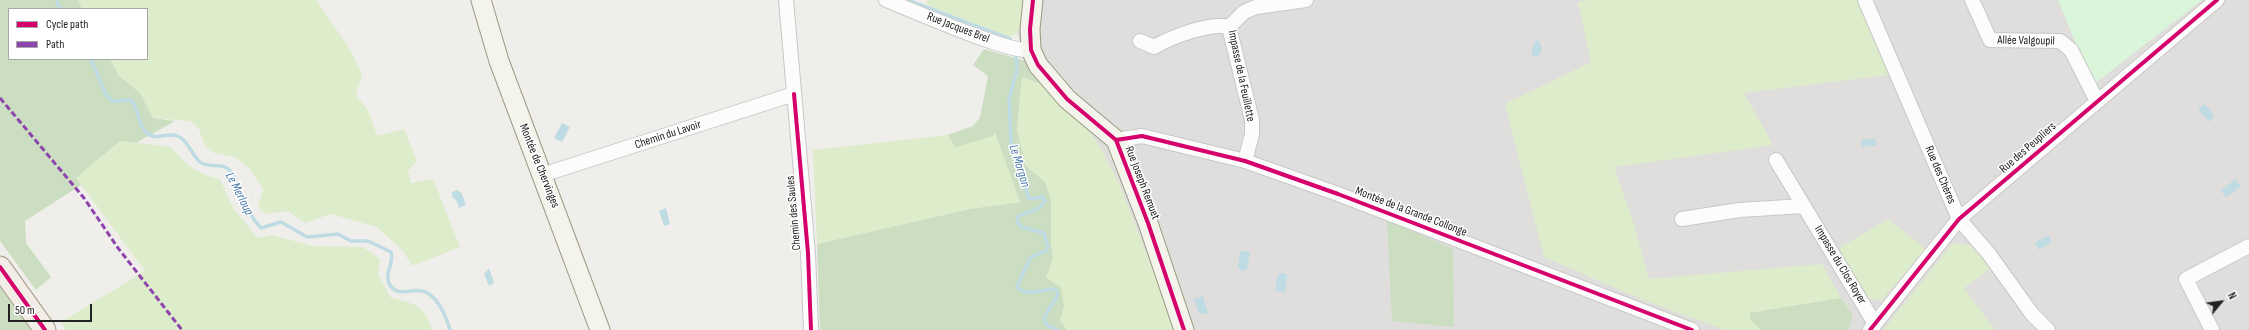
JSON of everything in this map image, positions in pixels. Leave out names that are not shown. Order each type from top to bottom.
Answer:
[{"type":"main road","points":[[0,267],[45,330]]},
{"type":"street","name":"Montée de Chervinges","points":[[481,0],[499,60],[600,330]]},
{"type":"street","name":"Chemin des Saules","points":[[786,0],[808,253],[811,330]]},
{"type":"street","name":"Rue Jacques Brel","points":[[886,0],[1001,45],[1025,51],[1031,50]]},
{"type":"street","name":"Rue Joseph Remuet","points":[[1034,0],[1030,29],[1031,50],[1038,65],[1067,99],[1116,140],[1148,224],[1184,330]]},
{"type":"street","name":"Impasse de la Feuillette","points":[[1245,161],[1252,134],[1252,120],[1229,27],[1244,12],[1256,7],[1306,0]]},
{"type":"street","name":"Rue des Chères","points":[[1865,0],[1959,219],[1989,254],[2032,314],[2048,330]]},
{"type":"street","name":"Allée Valgoupil","points":[[1972,0],[1990,40],[2060,42],[2070,50],[2097,101]]},
{"type":"street","name":"Rue des Peupliers","points":[[1872,327],[1959,219],[2217,0]]},
{"type":"street","points":[[1140,40],[1154,47],[1170,38],[1219,24],[1229,27]]},
{"type":"street","name":"Chemin du Lavoir","points":[[542,175],[794,94]]},
{"type":"street","name":"Montée de la Grande Collonge","points":[[1116,140],[1142,136],[1245,161],[1338,194],[1692,330]]},
{"type":"street","name":"Impasse du Clos Royer","points":[[1776,160],[1804,206],[1872,327]]},
{"type":"street","points":[[1682,219],[1739,210],[1804,206]]},
{"type":"street","points":[[2212,330],[2186,279],[2249,246]]},
{"type":"shaded area","points":[[1024,0],[2249,0],[2249,330],[1174,330],[1163,296],[1029,62],[1017,33],[1022,18]]},
{"type":"green space","points":[[0,0],[78,0],[82,8],[8,8],[8,60],[111,60],[119,76],[140,93],[153,118],[175,121],[136,143],[120,141],[76,178],[81,185],[25,221],[26,243],[51,277],[36,290],[0,241]]},
{"type":"green space","points":[[78,0],[316,0],[348,46],[362,74],[356,95],[369,112],[377,136],[404,129],[417,161],[408,171],[411,183],[433,179],[460,247],[412,266],[403,251],[377,227],[331,214],[305,223],[288,211],[265,214],[258,207],[263,189],[249,168],[234,157],[214,153],[204,144],[199,129],[190,121],[153,118],[140,93],[119,76],[111,60],[148,60],[148,8],[82,8]]},
{"type":"green space","points":[[927,0],[1024,0],[1022,18],[1017,33],[1009,37],[927,5]]},
{"type":"green space","points":[[1590,0],[1858,0],[1885,61],[1888,75],[1744,93],[1773,145],[1614,167],[1633,221],[1649,279],[1822,264],[1841,298],[1750,313],[1750,319],[1761,330],[1725,330],[1641,299],[1544,257],[1505,104],[1591,62],[1578,2]]},
{"type":"green space","points":[[2058,0],[2202,0],[2093,85]]},
{"type":"green space","points":[[984,49],[1029,62],[1051,88],[1022,77],[1017,130],[1026,166],[1045,182],[1051,199],[1051,244],[1053,259],[1046,278],[1061,287],[1064,307],[1060,320],[1067,330],[820,330],[817,244],[970,209],[1020,202],[995,133],[993,136],[955,147],[948,135],[973,126],[980,117],[988,76],[973,65]]},
{"type":"green space","points":[[1022,77],[1051,88],[1079,116],[1101,148],[1119,183],[1163,296],[1174,330],[1067,330],[1060,320],[1064,307],[1046,278],[1053,259],[1051,244],[1051,199],[1045,182],[1026,166],[1017,130]]},
{"type":"green space","points":[[995,133],[1020,202],[970,209],[817,244],[813,150],[948,135],[955,146]]},
{"type":"green space","points":[[120,141],[171,147],[192,168],[220,179],[233,208],[258,238],[272,235],[313,246],[363,247],[380,259],[378,274],[390,297],[417,306],[426,315],[432,330],[66,330],[61,322],[145,271],[76,178]]},
{"type":"green space","points":[[1888,219],[1926,249],[1881,301],[1865,297],[1836,250]]},
{"type":"green space","points":[[1387,220],[1453,249],[1454,327],[1392,321]]},
{"type":"green space","points":[[1953,243],[1972,245],[1991,268],[1964,288],[1995,330],[1883,330]]},
{"type":"green space","points":[[0,280],[34,330],[0,330]]},
{"type":"green space","points":[[1841,298],[1853,315],[1849,328],[1845,330],[1761,330],[1750,319],[1750,313]]},
{"type":"water","points":[[1535,41],[1539,41],[1541,48],[1540,54],[1536,58],[1531,54]]},
{"type":"water","points":[[2205,104],[2214,115],[2209,122],[2198,109]]},
{"type":"water","points":[[562,123],[570,127],[562,142],[554,138]]},
{"type":"water","points":[[1875,138],[1877,145],[1862,147],[1861,140]]},
{"type":"water","points":[[2235,179],[2241,186],[2226,197],[2221,191]]},
{"type":"water","points":[[457,190],[462,194],[466,205],[459,208],[456,200],[452,197],[452,192]]},
{"type":"water","points":[[666,208],[670,224],[664,226],[659,211]]},
{"type":"water","points":[[2048,235],[2052,242],[2039,250],[2035,243]]},
{"type":"water","points":[[1240,251],[1250,252],[1247,269],[1242,271],[1238,268]]},
{"type":"water","points":[[489,268],[494,283],[489,286],[484,274]]},
{"type":"water","points":[[1283,273],[1287,275],[1285,293],[1275,291],[1278,274]]},
{"type":"water","points":[[1203,296],[1208,313],[1199,314],[1194,299]]},
{"type":"waterway","name":"Le Merloup","points":[[57,0],[59,7],[61,8]]},
{"type":"waterway","name":"Le Morgon","points":[[908,0],[1010,39]]},
{"type":"waterway","name":"Le Morgon","points":[[1016,55],[1017,70],[1009,99],[1011,141],[1029,199],[1043,197],[1045,201],[1039,208],[1018,217],[1017,222],[1022,227],[1044,233],[1048,247],[1046,251],[1031,257],[1017,286],[1020,290],[1025,292],[1055,289],[1058,293],[1044,320],[1047,325],[1057,330]]},
{"type":"waterway","name":"Le Merloup","points":[[91,60],[106,95],[113,101],[131,100],[143,128],[149,135],[156,137],[168,135],[177,136],[185,142],[200,162],[228,169],[233,175],[250,213],[261,228],[281,222],[307,237],[338,234],[351,241],[368,241],[391,252],[392,260],[388,273],[388,281],[393,289],[401,292],[418,290],[432,296],[440,306],[450,330]]},
{"type":"marked path","points":[[0,98],[84,198],[118,248],[182,330]]},
{"type":"cycle path","points":[[1033,0],[1030,29],[1031,50],[1038,65],[1067,99],[1116,140],[1148,223],[1184,330]]},
{"type":"cycle path","points":[[1870,330],[1959,219],[2217,0]]},
{"type":"cycle path","points":[[794,94],[808,253],[811,330]]},
{"type":"cycle path","points":[[1116,140],[1142,136],[1245,161],[1338,194],[1692,330]]},
{"type":"cycle path","points":[[0,267],[45,330]]}]
